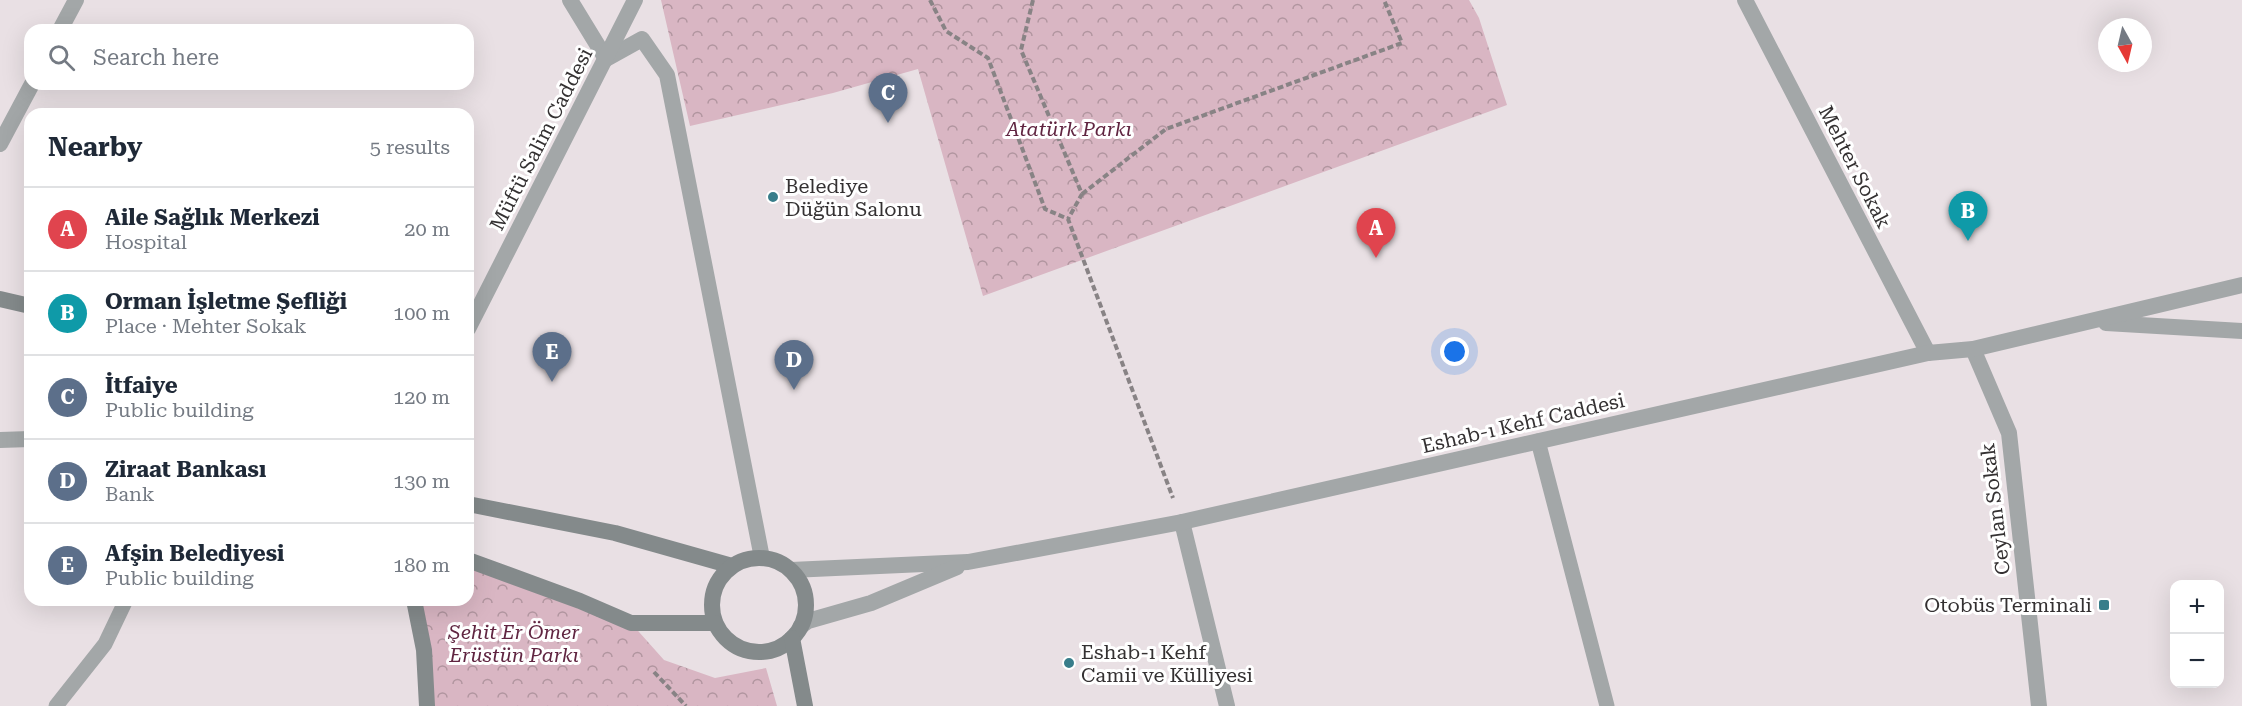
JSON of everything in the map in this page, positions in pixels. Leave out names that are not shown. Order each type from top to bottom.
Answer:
[{"type":"main road","points":[[1,297],[24,304]]},
{"type":"main road","points":[[474,505],[615,533],[732,566]]},
{"type":"main road","points":[[796,632],[765,652],[750,651],[736,646],[723,637],[715,623],[711,608],[713,591],[720,577],[732,566],[762,558],[778,562],[790,570],[800,582],[805,597],[805,611],[796,632],[805,706]]},
{"type":"main road","points":[[474,562],[580,601],[631,623],[715,623]]},
{"type":"main road","points":[[415,606],[424,650],[427,706]]},
{"type":"street","points":[[63,24],[76,0]]},
{"type":"street","points":[[570,0],[606,59],[642,39],[668,75],[762,558]]},
{"type":"street","name":"Müftü Salim Caddesi","points":[[474,317],[635,0]]},
{"type":"street","name":"Mehter Sokak","points":[[1745,0],[1928,353]]},
{"type":"street","points":[[0,144],[29,90]]},
{"type":"street","name":"Eshab-ı Kehf Caddesi","points":[[968,562],[1182,522],[1928,353],[1973,349],[2242,285]]},
{"type":"street","points":[[2087,322],[2242,331]]},
{"type":"street","name":"Ceylan Sokak","points":[[1973,349],[2008,433],[2039,706]]},
{"type":"street","points":[[0,440],[24,439]]},
{"type":"street","points":[[1182,522],[1227,706]]},
{"type":"street","points":[[790,570],[968,562]]},
{"type":"street","points":[[796,632],[808,621],[871,603],[968,562]]},
{"type":"lane","points":[[1538,441],[1607,706]]},
{"type":"lane","points":[[56,706],[105,644],[123,606]]},
{"type":"path","points":[[930,0],[946,31],[988,58],[1045,209],[1068,219],[1182,522]]},
{"type":"path","points":[[1033,0],[1021,50],[1082,194]]},
{"type":"path","points":[[1068,219],[1082,194],[1166,129],[1402,43],[1384,0]]},
{"type":"path","points":[[654,672],[686,706]]},
{"type":"green space","name":"Atatürk Parkı","points":[[661,0],[1469,0],[1479,18],[1507,105],[983,296],[918,69],[833,93],[690,126]]},
{"type":"green space","name":"Şehit Er Ömer Erüstün Parkı","points":[[474,562],[631,623],[664,660],[715,678],[766,668],[777,706],[427,706],[415,606],[474,606]]},
{"type":"place","name":"İtfaiye","points":[[888,123]]},
{"type":"place","name":"Belediye Düğün Salonu","points":[[773,197]]},
{"type":"place","name":"Orman İşletme Şefliği","points":[[1968,241]]},
{"type":"place","name":"Aile Sağlık Merkezi","points":[[1376,258]]},
{"type":"place","name":"Afşin Belediyesi","points":[[552,382]]},
{"type":"place","name":"Ziraat Bankası","points":[[794,390]]},
{"type":"place","name":"Otobüs Terminali","points":[[2104,605]]},
{"type":"place","name":"Eshab-ı Kehf Camii ve Külliyesi","points":[[1069,663]]}]
